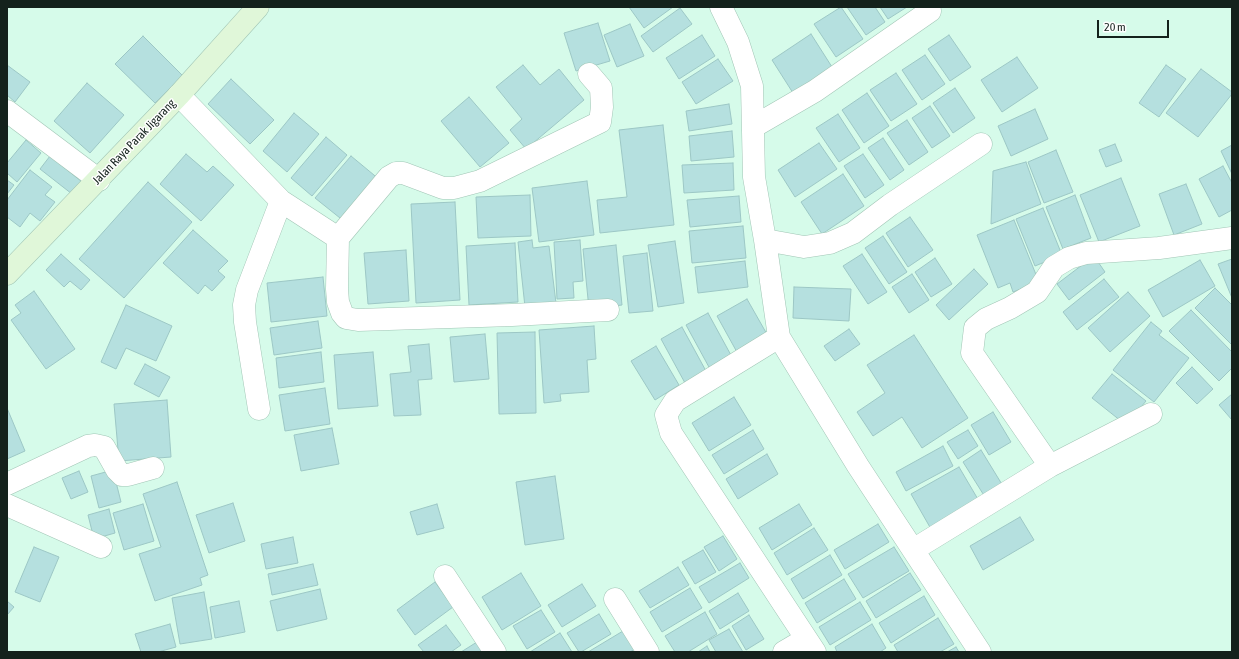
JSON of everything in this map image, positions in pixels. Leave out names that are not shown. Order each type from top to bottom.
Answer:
[{"type":"street","name":"Jalan Raya Parak Jigarang","points":[[7,274],[179,96],[258,7]]},
{"type":"street","points":[[721,7],[738,42],[752,86],[754,177],[779,337],[858,466],[980,652]]},
{"type":"street","points":[[753,126],[815,91],[930,11]]},
{"type":"street","points":[[589,74],[601,88],[602,107],[600,122],[480,182],[454,188],[443,188],[403,173],[396,173],[389,177],[338,238],[337,295],[339,309],[346,318],[358,320],[608,310]]},
{"type":"street","points":[[179,96],[281,201],[338,238]]},
{"type":"street","points":[[7,111],[98,180]]},
{"type":"street","points":[[765,240],[804,247],[830,243],[853,233],[890,205],[981,144]]},
{"type":"street","points":[[259,409],[245,322],[244,305],[249,284],[281,201]]},
{"type":"street","points":[[1050,466],[972,353],[975,328],[986,319],[1010,308],[1036,292],[1054,267],[1069,258],[1086,253],[1159,248],[1232,238]]},
{"type":"street","points":[[779,337],[675,402],[666,415],[671,433],[810,645],[784,652]]},
{"type":"street","points":[[913,550],[1050,466],[1151,414]]},
{"type":"street","points":[[7,484],[88,446],[95,445],[104,447],[117,470],[122,475],[128,475],[153,468]]},
{"type":"street","points":[[7,505],[101,547]]},
{"type":"street","points":[[445,576],[495,652]]},
{"type":"street","points":[[615,599],[648,652]]},
{"type":"building","points":[[629,7],[673,7],[644,28]]},
{"type":"building","points":[[841,7],[863,39],[836,57],[814,24]]},
{"type":"building","points":[[847,7],[875,7],[885,22],[866,35]]},
{"type":"building","points":[[880,7],[907,7],[888,19]]},
{"type":"building","points":[[680,8],[692,24],[653,52],[641,36]]},
{"type":"building","points":[[598,23],[610,61],[576,71],[564,33]]},
{"type":"building","points":[[630,24],[644,56],[617,67],[604,35]]},
{"type":"building","points":[[811,34],[832,67],[793,93],[772,60]]},
{"type":"building","points":[[702,35],[715,56],[679,79],[666,58]]},
{"type":"building","points":[[949,35],[971,67],[950,81],[928,49]]},
{"type":"building","points":[[143,36],[183,76],[155,103],[115,64]]},
{"type":"building","points":[[925,55],[945,84],[922,100],[902,70]]},
{"type":"building","points":[[1017,57],[1038,88],[1002,112],[981,80]]},
{"type":"building","points":[[718,59],[733,81],[696,104],[682,82]]},
{"type":"building","points":[[7,65],[30,82],[15,102],[7,95]]},
{"type":"building","points":[[523,65],[540,85],[559,69],[584,100],[526,149],[510,130],[522,119],[496,87]]},
{"type":"building","points":[[1166,65],[1186,79],[1159,117],[1139,103]]},
{"type":"building","points":[[1201,69],[1232,92],[1232,94],[1198,137],[1166,113]]},
{"type":"building","points":[[896,73],[917,104],[891,121],[870,90]]},
{"type":"building","points":[[231,79],[274,120],[250,144],[208,104]]},
{"type":"building","points":[[87,83],[124,115],[90,153],[54,121]]},
{"type":"building","points":[[955,88],[975,118],[953,133],[933,103]]},
{"type":"building","points":[[867,93],[889,126],[864,143],[842,110]]},
{"type":"building","points":[[469,97],[509,143],[480,167],[441,121]]},
{"type":"building","points":[[729,104],[732,124],[689,131],[686,111]]},
{"type":"building","points":[[930,106],[950,136],[932,148],[912,118]]},
{"type":"building","points":[[1035,109],[1048,139],[1011,156],[998,126]]},
{"type":"building","points":[[294,113],[319,134],[287,172],[263,151]]},
{"type":"building","points":[[838,114],[860,148],[839,162],[816,128]]},
{"type":"building","points":[[907,120],[928,152],[909,165],[887,133]]},
{"type":"building","points":[[663,125],[674,225],[600,233],[597,200],[627,197],[619,130]]},
{"type":"building","points":[[732,131],[734,157],[691,161],[689,136]]},
{"type":"building","points":[[326,137],[347,155],[312,196],[291,178]]},
{"type":"building","points":[[883,138],[904,170],[890,180],[868,148]]},
{"type":"building","points":[[26,140],[41,153],[17,182],[7,173],[7,163]]},
{"type":"building","points":[[819,143],[837,169],[795,197],[778,170]]},
{"type":"building","points":[[1115,144],[1122,161],[1106,167],[1099,150]]},
{"type":"building","points":[[1232,145],[1232,174],[1221,151]]},
{"type":"building","points":[[1056,150],[1073,192],[1044,203],[1028,162]]},
{"type":"building","points":[[186,154],[207,172],[213,166],[234,185],[201,221],[160,184]]},
{"type":"building","points":[[863,154],[884,185],[865,198],[844,166]]},
{"type":"building","points":[[50,156],[82,182],[72,194],[40,169]]},
{"type":"building","points":[[351,156],[380,180],[345,222],[315,198]]},
{"type":"building","points":[[1026,162],[1041,204],[991,224],[993,171]]},
{"type":"building","points":[[733,163],[734,190],[684,193],[682,165]]},
{"type":"building","points":[[1223,166],[1232,183],[1232,210],[1219,217],[1199,179]]},
{"type":"building","points":[[30,170],[52,187],[45,195],[55,202],[40,221],[30,213],[20,227],[7,217],[7,200]]},
{"type":"building","points":[[843,174],[864,206],[822,234],[801,202]]},
{"type":"building","points":[[1121,178],[1140,226],[1099,242],[1080,195]]},
{"type":"building","points":[[7,180],[14,185],[7,194]]},
{"type":"building","points":[[587,181],[594,235],[539,242],[532,188]]},
{"type":"building","points":[[148,182],[192,222],[124,298],[79,259]]},
{"type":"building","points":[[1186,184],[1202,224],[1174,235],[1159,194]]},
{"type":"building","points":[[530,195],[531,236],[478,238],[476,197]]},
{"type":"building","points":[[1075,195],[1091,238],[1063,249],[1046,207]]},
{"type":"building","points":[[739,196],[741,222],[690,227],[687,200]]},
{"type":"building","points":[[455,202],[460,300],[416,303],[411,204]]},
{"type":"building","points":[[1043,208],[1062,255],[1035,266],[1016,219]]},
{"type":"building","points":[[910,217],[933,250],[908,267],[886,233]]},
{"type":"building","points":[[1014,220],[1039,282],[1013,292],[1010,283],[998,288],[977,235]]},
{"type":"building","points":[[743,226],[746,258],[692,263],[689,231]]},
{"type":"building","points":[[193,230],[228,261],[218,271],[225,277],[212,291],[205,285],[198,294],[163,263]]},
{"type":"building","points":[[883,236],[907,272],[889,284],[865,248]]},
{"type":"building","points":[[532,240],[533,248],[549,246],[556,303],[525,307],[518,242]]},
{"type":"building","points":[[580,240],[583,281],[573,282],[574,298],[557,299],[554,242]]},
{"type":"building","points":[[675,241],[684,303],[658,307],[648,245]]},
{"type":"building","points":[[515,243],[518,302],[469,305],[466,246]]},
{"type":"building","points":[[616,245],[622,305],[589,309],[583,249]]},
{"type":"building","points":[[406,250],[409,301],[368,304],[364,253]]},
{"type":"building","points":[[647,253],[653,311],[629,313],[623,256]]},
{"type":"building","points":[[61,254],[90,280],[81,290],[70,281],[64,287],[46,270]]},
{"type":"building","points":[[862,254],[887,292],[868,304],[843,266]]},
{"type":"building","points":[[1094,256],[1105,272],[1069,300],[1057,284]]},
{"type":"building","points":[[935,258],[952,284],[931,297],[915,272]]},
{"type":"building","points":[[1232,259],[1232,298],[1218,264]]},
{"type":"building","points":[[1200,260],[1215,286],[1163,317],[1148,290]]},
{"type":"building","points":[[745,261],[748,287],[698,293],[695,267]]},
{"type":"building","points":[[974,269],[988,284],[949,320],[936,305]]},
{"type":"building","points":[[912,274],[929,300],[909,313],[892,287]]},
{"type":"building","points":[[323,277],[327,316],[271,322],[267,283]]},
{"type":"building","points":[[1104,279],[1119,297],[1077,330],[1063,312]]},
{"type":"building","points":[[794,287],[851,289],[849,321],[793,318]]},
{"type":"building","points":[[1215,288],[1232,305],[1232,345],[1195,308]]},
{"type":"building","points":[[34,291],[75,349],[46,369],[11,320],[21,313],[15,305]]},
{"type":"building","points":[[1128,292],[1150,316],[1110,352],[1088,328]]},
{"type":"building","points":[[747,299],[768,336],[738,354],[717,316]]},
{"type":"building","points":[[126,305],[172,326],[156,361],[126,348],[116,369],[101,362]]},
{"type":"building","points":[[1191,310],[1232,352],[1232,368],[1219,381],[1169,331]]},
{"type":"building","points":[[708,313],[732,357],[710,369],[686,325]]},
{"type":"building","points":[[318,321],[322,348],[274,355],[270,328]]},
{"type":"building","points":[[1151,322],[1162,331],[1159,335],[1189,358],[1154,402],[1113,370]]},
{"type":"building","points":[[594,326],[596,359],[587,360],[589,392],[560,394],[561,401],[544,403],[539,330]]},
{"type":"building","points":[[682,327],[706,371],[685,383],[661,339]]},
{"type":"building","points":[[849,329],[860,344],[835,361],[824,346]]},
{"type":"building","points":[[535,332],[536,413],[499,414],[497,333]]},
{"type":"building","points":[[485,334],[489,379],[454,382],[450,337]]},
{"type":"building","points":[[914,335],[968,418],[922,448],[902,417],[873,436],[857,412],[885,393],[867,365]]},
{"type":"building","points":[[429,344],[432,379],[418,380],[421,415],[394,416],[390,374],[411,372],[408,346]]},
{"type":"building","points":[[656,346],[679,385],[655,400],[631,361]]},
{"type":"building","points":[[321,352],[324,382],[279,388],[276,358]]},
{"type":"building","points":[[373,352],[378,406],[338,409],[334,355]]},
{"type":"building","points":[[145,364],[170,377],[159,397],[134,384]]},
{"type":"building","points":[[1192,367],[1213,389],[1197,404],[1176,383]]},
{"type":"building","points":[[1112,374],[1146,401],[1126,425],[1092,398]]},
{"type":"building","points":[[325,388],[330,424],[285,431],[279,395]]},
{"type":"building","points":[[1232,394],[1232,420],[1219,405]]},
{"type":"building","points":[[734,397],[751,425],[709,451],[692,423]]},
{"type":"building","points":[[167,400],[171,457],[119,461],[114,404]]},
{"type":"building","points":[[7,408],[25,451],[7,459]]},
{"type":"building","points":[[993,412],[1011,442],[989,455],[971,425]]},
{"type":"building","points":[[332,428],[339,464],[301,471],[294,435]]},
{"type":"building","points":[[753,430],[764,449],[724,474],[712,455]]},
{"type":"building","points":[[968,430],[978,446],[958,459],[947,442]]},
{"type":"building","points":[[943,446],[953,466],[906,491],[896,472]]},
{"type":"building","points":[[981,450],[1003,486],[985,497],[963,462]]},
{"type":"building","points":[[767,454],[778,474],[738,499],[726,479]]},
{"type":"building","points":[[959,467],[979,501],[931,529],[911,494]]},
{"type":"building","points":[[113,470],[121,502],[99,508],[91,476]]},
{"type":"building","points":[[79,471],[88,492],[71,499],[62,478]]},
{"type":"building","points":[[555,476],[564,539],[525,545],[516,482]]},
{"type":"building","points":[[177,482],[208,575],[200,578],[202,585],[155,601],[139,554],[161,547],[143,494]]},
{"type":"building","points":[[233,503],[245,541],[209,553],[196,515]]},
{"type":"building","points":[[143,504],[154,541],[124,550],[113,513]]},
{"type":"building","points":[[437,504],[444,528],[417,535],[410,512]]},
{"type":"building","points":[[799,504],[812,525],[772,550],[759,528]]},
{"type":"building","points":[[109,509],[115,533],[94,539],[88,515]]},
{"type":"building","points":[[1020,517],[1034,540],[983,570],[970,546]]},
{"type":"building","points":[[878,524],[889,542],[845,569],[834,550]]},
{"type":"building","points":[[814,528],[828,550],[787,575],[774,553]]},
{"type":"building","points":[[723,536],[737,559],[719,571],[704,547]]},
{"type":"building","points":[[293,537],[298,563],[266,569],[261,544]]},
{"type":"building","points":[[34,547],[59,557],[40,602],[15,592]]},
{"type":"building","points":[[894,547],[909,571],[863,598],[848,574]]},
{"type":"building","points":[[703,550],[716,572],[695,584],[682,562]]},
{"type":"building","points":[[830,555],[842,575],[803,599],[791,579]]},
{"type":"building","points":[[740,563],[749,578],[709,603],[699,587]]},
{"type":"building","points":[[313,564],[318,585],[272,595],[268,574]]},
{"type":"building","points":[[678,567],[689,585],[650,608],[639,591]]},
{"type":"building","points":[[521,573],[541,606],[502,630],[482,597]]},
{"type":"building","points":[[910,573],[921,590],[876,618],[866,601]]},
{"type":"building","points":[[844,579],[856,599],[817,623],[805,603]]},
{"type":"building","points":[[435,582],[453,607],[415,635],[397,610]]},
{"type":"building","points":[[582,584],[596,606],[562,627],[548,605]]},
{"type":"building","points":[[690,588],[702,608],[662,632],[650,612]]},
{"type":"building","points":[[320,589],[327,619],[277,631],[270,601]]},
{"type":"building","points":[[204,592],[212,639],[180,644],[172,598]]},
{"type":"building","points":[[738,593],[749,611],[720,629],[709,611]]},
{"type":"building","points":[[924,596],[935,615],[891,643],[879,623]]},
{"type":"building","points":[[7,601],[14,607],[7,615]]},
{"type":"building","points":[[239,601],[245,632],[215,638],[210,607]]},
{"type":"building","points":[[860,602],[871,620],[830,645],[819,627]]},
{"type":"building","points":[[541,610],[555,632],[527,649],[513,626]]},
{"type":"building","points":[[705,612],[717,634],[688,652],[675,652],[665,636]]},
{"type":"building","points":[[599,614],[611,634],[579,652],[567,633]]},
{"type":"building","points":[[749,615],[764,639],[746,650],[732,626]]},
{"type":"building","points":[[938,618],[954,644],[940,652],[898,652],[894,645]]},
{"type":"building","points":[[170,624],[176,647],[158,652],[141,652],[135,634]]},
{"type":"building","points":[[872,624],[886,648],[880,652],[837,652],[835,647]]},
{"type":"building","points":[[446,625],[461,645],[451,652],[424,652],[418,645]]},
{"type":"building","points":[[729,629],[743,652],[716,652],[709,640]]},
{"type":"building","points":[[623,631],[635,649],[630,652],[588,652]]},
{"type":"building","points":[[560,633],[572,652],[530,652]]},
{"type":"building","points":[[477,642],[483,652],[461,652]]},
{"type":"building","points":[[707,646],[710,652],[698,652]]},
{"type":"building","points":[[956,647],[959,652],[947,652]]}]
